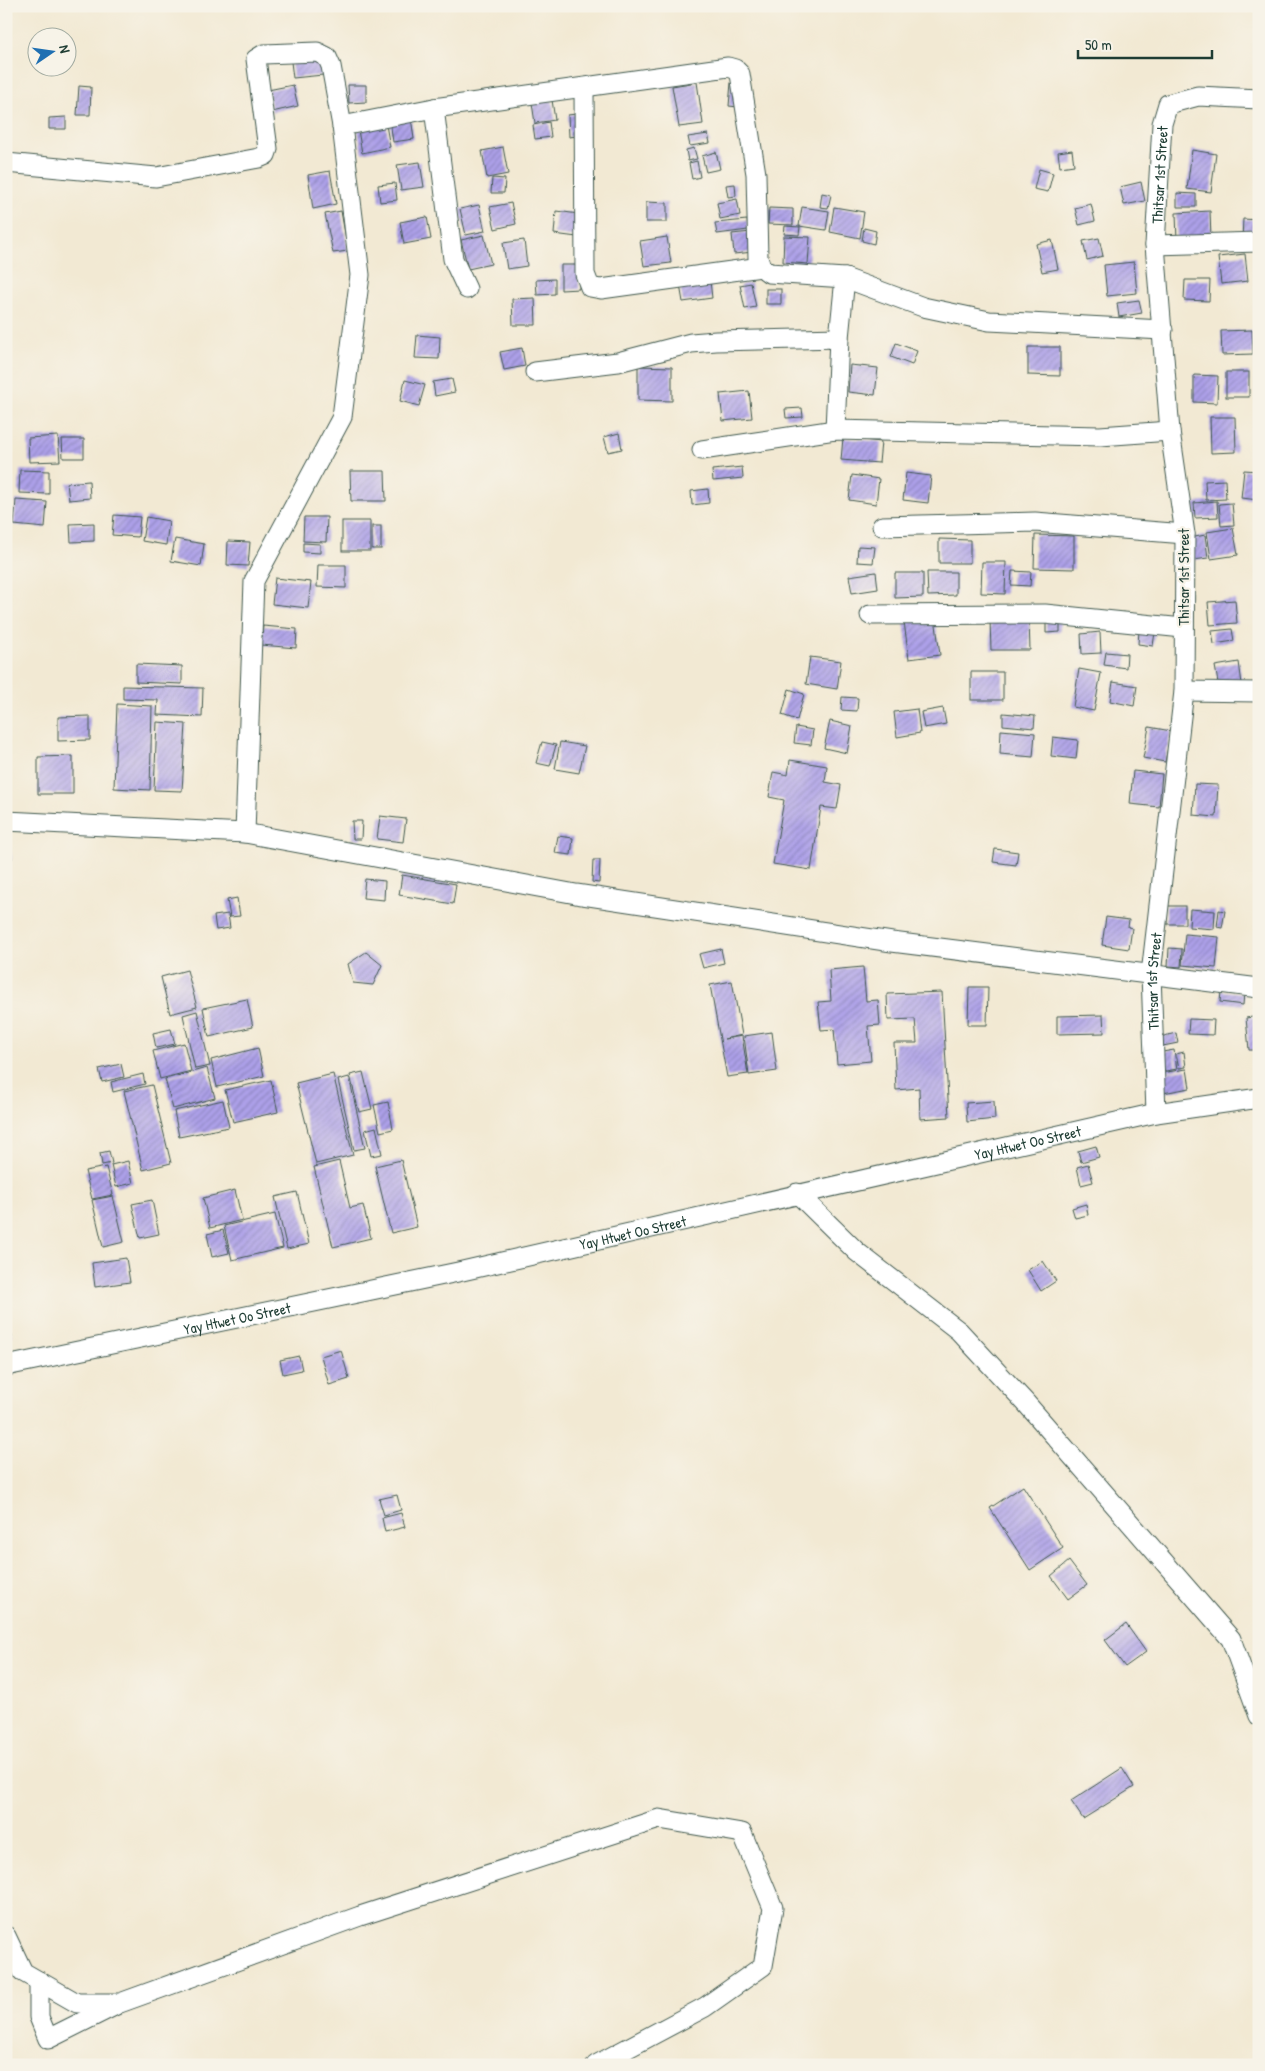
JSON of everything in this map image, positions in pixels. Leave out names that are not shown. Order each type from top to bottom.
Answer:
[{"type":"street","points":[[6,163],[156,177],[259,158],[266,155],[268,149],[256,59],[264,54],[317,52],[327,57],[331,66],[342,126],[360,275],[342,417],[254,581],[245,832]]},
{"type":"street","points":[[342,126],[434,108],[584,89],[728,67],[735,69],[740,74],[756,174],[758,258],[761,267],[769,272],[845,278],[923,307],[990,321],[1163,330]]},
{"type":"street","points":[[584,89],[585,274],[590,287],[601,289],[761,267]]},
{"type":"street","name":"Thitsar 1st Street","points":[[1156,1113],[1151,974],[1184,691],[1185,534],[1170,431],[1155,245],[1162,124],[1168,104],[1198,96],[1259,100]]},
{"type":"street","points":[[434,108],[453,259],[467,289]]},
{"type":"street","points":[[1155,245],[1259,242]]},
{"type":"street","points":[[835,430],[839,338],[845,278]]},
{"type":"street","points":[[535,372],[618,362],[691,343],[716,340],[839,338]]},
{"type":"street","points":[[702,450],[835,430],[1100,436],[1170,431]]},
{"type":"street","points":[[882,526],[1035,522],[1185,534]]},
{"type":"street","points":[[870,615],[1045,614],[1183,628]]},
{"type":"street","points":[[1184,691],[1259,692]]},
{"type":"street","points":[[6,821],[245,832],[576,894],[892,942],[1259,988]]},
{"type":"street","name":"Yay Htwet Oo Street","points":[[6,1366],[458,1272],[796,1193],[1156,1113],[1259,1098]]},
{"type":"street","points":[[796,1193],[857,1252],[959,1331],[1025,1402],[1231,1639],[1259,1716]]},
{"type":"street","points":[[39,1980],[39,2016],[48,2039],[122,2002],[360,1916],[659,1819],[742,1833],[773,1908],[763,1966],[705,2007],[596,2065]]},
{"type":"street","points":[[6,1936],[23,1972],[77,2002],[122,2002]]},
{"type":"building","points":[[321,59],[323,75],[293,78],[291,62]]},
{"type":"building","points":[[697,82],[703,124],[679,127],[672,86]]},
{"type":"building","points":[[731,83],[739,83],[738,107],[729,106]]},
{"type":"building","points":[[293,85],[298,106],[272,112],[268,90]]},
{"type":"building","points":[[348,85],[366,85],[366,102],[349,103]]},
{"type":"building","points":[[79,86],[91,87],[90,115],[77,115]]},
{"type":"building","points":[[552,100],[555,120],[535,123],[532,103]]},
{"type":"building","points":[[576,114],[577,136],[569,137],[568,115]]},
{"type":"building","points":[[66,117],[66,129],[49,129],[49,118]]},
{"type":"building","points":[[411,117],[414,139],[393,142],[390,120]]},
{"type":"building","points":[[549,122],[551,137],[535,139],[533,125]]},
{"type":"building","points":[[386,125],[390,147],[362,153],[358,130]]},
{"type":"building","points":[[708,134],[710,143],[690,146],[688,137]]},
{"type":"building","points":[[503,147],[508,174],[487,178],[482,151]]},
{"type":"building","points":[[694,148],[697,159],[688,161],[686,150]]},
{"type":"building","points":[[1072,150],[1074,165],[1060,167],[1058,152]]},
{"type":"building","points":[[1192,150],[1216,154],[1211,192],[1187,189]]},
{"type":"building","points":[[716,152],[720,169],[706,172],[702,156]]},
{"type":"building","points":[[697,161],[700,177],[692,179],[689,163]]},
{"type":"building","points":[[420,162],[424,187],[401,190],[397,165]]},
{"type":"building","points":[[1039,169],[1053,173],[1048,192],[1034,189]]},
{"type":"building","points":[[330,171],[336,204],[313,209],[308,175]]},
{"type":"building","points":[[492,178],[505,179],[504,193],[491,193]]},
{"type":"building","points":[[1141,182],[1145,201],[1124,205],[1120,187]]},
{"type":"building","points":[[395,183],[397,200],[380,202],[378,185]]},
{"type":"building","points":[[735,184],[736,196],[728,197],[726,185]]},
{"type":"building","points":[[822,193],[831,195],[828,208],[820,207]]},
{"type":"building","points":[[1177,193],[1196,194],[1196,207],[1177,207]]},
{"type":"building","points":[[737,199],[740,215],[720,219],[717,203]]},
{"type":"building","points":[[646,202],[667,203],[667,222],[646,222]]},
{"type":"building","points":[[511,203],[516,224],[495,229],[490,207]]},
{"type":"building","points":[[1091,204],[1095,221],[1079,225],[1075,208]]},
{"type":"building","points":[[479,205],[485,231],[466,235],[460,209]]},
{"type":"building","points":[[802,207],[829,211],[826,230],[799,226]]},
{"type":"building","points":[[834,207],[864,212],[860,238],[830,232]]},
{"type":"building","points":[[769,208],[793,209],[793,225],[768,224]]},
{"type":"building","points":[[341,211],[348,251],[333,253],[325,214]]},
{"type":"building","points":[[556,211],[579,214],[577,237],[554,234]]},
{"type":"building","points":[[1210,211],[1211,239],[1177,241],[1176,213]]},
{"type":"building","points":[[427,217],[431,239],[404,244],[400,222]]},
{"type":"building","points":[[1243,219],[1259,220],[1259,239],[1242,239]]},
{"type":"building","points":[[747,220],[748,230],[717,234],[715,223]]},
{"type":"building","points":[[785,226],[800,227],[799,235],[784,234]]},
{"type":"building","points":[[864,228],[876,231],[874,244],[862,241]]},
{"type":"building","points":[[751,232],[753,252],[734,254],[732,234]]},
{"type":"building","points":[[484,235],[491,264],[468,269],[461,240]]},
{"type":"building","points":[[784,236],[810,237],[808,264],[783,262]]},
{"type":"building","points":[[667,237],[671,263],[644,266],[640,241]]},
{"type":"building","points":[[1099,238],[1103,256],[1087,260],[1083,241]]},
{"type":"building","points":[[524,240],[527,266],[507,269],[503,243]]},
{"type":"building","points":[[1052,240],[1058,269],[1042,272],[1036,244]]},
{"type":"building","points":[[1245,254],[1248,281],[1221,284],[1218,257]]},
{"type":"building","points":[[1134,262],[1137,293],[1107,296],[1104,265]]},
{"type":"building","points":[[561,265],[579,265],[579,289],[561,290]]},
{"type":"building","points":[[555,279],[555,294],[537,295],[536,280]]},
{"type":"building","points":[[1185,280],[1210,280],[1209,301],[1184,300]]},
{"type":"building","points":[[710,281],[712,298],[683,302],[680,285]]},
{"type":"building","points":[[751,283],[756,307],[745,309],[740,285]]},
{"type":"building","points":[[766,289],[781,289],[781,304],[766,304]]},
{"type":"building","points":[[535,298],[536,325],[513,325],[512,299]]},
{"type":"building","points":[[1139,300],[1142,313],[1119,317],[1117,303]]},
{"type":"building","points":[[1252,330],[1253,354],[1222,355],[1221,331]]},
{"type":"building","points":[[417,335],[440,337],[439,359],[415,358]]},
{"type":"building","points":[[896,343],[917,351],[912,365],[891,357]]},
{"type":"building","points":[[1028,347],[1060,347],[1060,376],[1028,375]]},
{"type":"building","points":[[522,348],[525,366],[504,370],[500,352]]},
{"type":"building","points":[[850,365],[878,368],[875,395],[848,392]]},
{"type":"building","points":[[638,366],[672,367],[672,401],[638,400]]},
{"type":"building","points":[[1226,372],[1249,372],[1249,397],[1226,397]]},
{"type":"building","points":[[1194,375],[1218,376],[1217,403],[1194,402]]},
{"type":"building","points":[[452,379],[455,392],[435,396],[433,382]]},
{"type":"building","points":[[405,380],[425,385],[419,406],[400,401]]},
{"type":"building","points":[[749,391],[752,418],[723,421],[720,394]]},
{"type":"building","points":[[802,408],[803,417],[786,418],[785,409]]},
{"type":"building","points":[[1210,417],[1235,417],[1236,452],[1211,453]]},
{"type":"building","points":[[619,433],[622,449],[608,452],[604,437]]},
{"type":"building","points":[[58,436],[60,461],[29,462],[28,438]]},
{"type":"building","points":[[843,438],[881,442],[879,463],[841,460]]},
{"type":"building","points":[[62,439],[84,439],[84,458],[63,458]]},
{"type":"building","points":[[742,467],[743,478],[713,481],[712,470]]},
{"type":"building","points":[[20,470],[49,471],[49,494],[19,493]]},
{"type":"building","points":[[1244,470],[1259,471],[1259,500],[1241,498]]},
{"type":"building","points":[[350,471],[385,471],[386,501],[351,501]]},
{"type":"building","points":[[906,473],[931,476],[928,503],[903,500]]},
{"type":"building","points":[[852,475],[879,479],[876,504],[849,500]]},
{"type":"building","points":[[1225,480],[1226,499],[1206,500],[1205,481]]},
{"type":"building","points":[[89,481],[90,498],[69,500],[67,483]]},
{"type":"building","points":[[708,489],[709,503],[692,505],[691,491]]},
{"type":"building","points":[[16,500],[47,502],[45,528],[14,525]]},
{"type":"building","points":[[1217,501],[1218,517],[1195,518],[1194,503]]},
{"type":"building","points":[[1232,503],[1234,525],[1221,526],[1219,504]]},
{"type":"building","points":[[114,515],[140,517],[138,537],[112,535]]},
{"type":"building","points":[[146,517],[169,521],[166,545],[142,541]]},
{"type":"building","points":[[304,517],[327,517],[326,542],[303,541]]},
{"type":"building","points":[[342,521],[370,521],[370,551],[342,551]]},
{"type":"building","points":[[94,523],[94,541],[71,542],[70,524]]},
{"type":"building","points":[[372,526],[381,526],[381,549],[372,549]]},
{"type":"building","points":[[1233,528],[1238,555],[1211,559],[1207,532]]},
{"type":"building","points":[[1035,535],[1074,536],[1074,569],[1034,568]]},
{"type":"building","points":[[1205,535],[1208,558],[1194,560],[1190,538]]},
{"type":"building","points":[[175,539],[204,544],[201,566],[171,561]]},
{"type":"building","points":[[939,539],[970,540],[970,563],[939,563]]},
{"type":"building","points":[[228,541],[250,542],[248,566],[227,565]]},
{"type":"building","points":[[303,543],[320,544],[320,553],[303,552]]},
{"type":"building","points":[[858,546],[875,547],[873,563],[857,562]]},
{"type":"building","points":[[982,562],[1006,562],[1005,594],[981,593]]},
{"type":"building","points":[[318,565],[346,565],[346,588],[317,587]]},
{"type":"building","points":[[1012,571],[1031,572],[1030,586],[1011,585]]},
{"type":"building","points":[[876,572],[878,589],[852,593],[849,576]]},
{"type":"building","points":[[927,572],[956,572],[956,595],[928,596]]},
{"type":"building","points":[[895,573],[923,573],[923,597],[895,598]]},
{"type":"building","points":[[275,578],[311,582],[308,608],[272,604]]},
{"type":"building","points":[[1235,600],[1237,623],[1210,625],[1208,602]]},
{"type":"building","points":[[935,617],[940,655],[909,659],[904,622]]},
{"type":"building","points":[[990,620],[1029,620],[1030,650],[991,650]]},
{"type":"building","points":[[1046,620],[1060,620],[1060,632],[1046,633]]},
{"type":"building","points":[[263,626],[297,629],[296,648],[261,645]]},
{"type":"building","points":[[1232,629],[1234,641],[1214,644],[1212,631]]},
{"type":"building","points":[[1139,631],[1155,632],[1153,646],[1138,644]]},
{"type":"building","points":[[1100,632],[1101,653],[1082,654],[1081,634]]},
{"type":"building","points":[[1106,652],[1127,654],[1126,668],[1104,665]]},
{"type":"building","points":[[810,657],[841,661],[837,689],[806,684]]},
{"type":"building","points":[[1239,662],[1242,684],[1219,688],[1215,666]]},
{"type":"building","points":[[136,664],[182,666],[182,684],[136,682]]},
{"type":"building","points":[[1079,669],[1101,673],[1094,711],[1073,707]]},
{"type":"building","points":[[971,672],[1003,672],[1003,700],[971,700]]},
{"type":"building","points":[[1113,682],[1137,686],[1134,706],[1110,701]]},
{"type":"building","points":[[123,686],[203,688],[202,717],[157,715],[158,700],[123,699]]},
{"type":"building","points":[[789,689],[804,694],[797,720],[782,715]]},
{"type":"building","points":[[842,697],[858,698],[857,711],[841,710]]},
{"type":"building","points":[[117,704],[152,706],[150,790],[114,788]]},
{"type":"building","points":[[943,708],[946,724],[924,728],[921,712]]},
{"type":"building","points":[[917,709],[920,733],[897,737],[894,712]]},
{"type":"building","points":[[1003,713],[1035,716],[1034,728],[1003,725]]},
{"type":"building","points":[[90,716],[90,740],[58,741],[58,717]]},
{"type":"building","points":[[830,721],[852,726],[847,753],[824,748]]},
{"type":"building","points":[[157,722],[186,724],[182,791],[154,790]]},
{"type":"building","points":[[796,727],[813,730],[811,745],[794,743]]},
{"type":"building","points":[[1149,727],[1171,731],[1165,762],[1143,758]]},
{"type":"building","points":[[1001,730],[1035,733],[1033,757],[1000,754]]},
{"type":"building","points":[[1053,737],[1078,740],[1076,759],[1051,756]]},
{"type":"building","points":[[542,742],[556,745],[550,766],[536,763]]},
{"type":"building","points":[[560,742],[585,746],[579,773],[555,769]]},
{"type":"building","points":[[73,756],[73,794],[38,794],[38,757]]},
{"type":"building","points":[[790,760],[827,766],[825,782],[841,785],[837,809],[821,807],[811,870],[773,864],[784,800],[769,797],[773,772],[788,775]]},
{"type":"building","points":[[1133,771],[1162,774],[1159,807],[1130,804]]},
{"type":"building","points":[[1195,784],[1218,785],[1216,817],[1193,815]]},
{"type":"building","points":[[380,816],[406,819],[403,842],[377,839]]},
{"type":"building","points":[[352,821],[362,821],[361,839],[353,839]]},
{"type":"building","points":[[558,836],[573,838],[571,855],[555,853]]},
{"type":"building","points":[[6,843],[9,843],[12,859],[6,860]]},
{"type":"building","points":[[995,849],[1018,852],[1016,865],[993,862]]},
{"type":"building","points":[[593,860],[600,860],[599,883],[592,882]]},
{"type":"building","points":[[402,875],[456,884],[453,904],[399,895]]},
{"type":"building","points":[[365,879],[385,881],[384,900],[363,898]]},
{"type":"building","points":[[237,898],[240,916],[230,917],[227,900]]},
{"type":"building","points":[[1166,906],[1185,906],[1185,924],[1166,924]]},
{"type":"building","points":[[1190,909],[1215,911],[1214,929],[1189,927]]},
{"type":"building","points":[[1219,910],[1225,911],[1222,928],[1217,927]]},
{"type":"building","points":[[228,914],[230,928],[216,930],[214,916]]},
{"type":"building","points":[[1106,917],[1129,920],[1128,927],[1132,928],[1129,949],[1102,945]]},
{"type":"building","points":[[1185,934],[1219,937],[1216,968],[1182,965]]},
{"type":"building","points":[[1169,948],[1182,949],[1181,967],[1168,966]]},
{"type":"building","points":[[721,949],[724,963],[703,968],[699,954]]},
{"type":"building","points":[[366,952],[382,965],[373,985],[353,983],[348,964]]},
{"type":"building","points":[[863,967],[866,1001],[878,1000],[880,1025],[868,1026],[871,1061],[837,1064],[834,1029],[821,1030],[818,1002],[831,1001],[829,970]]},
{"type":"building","points":[[187,970],[197,1007],[170,1014],[161,977]]},
{"type":"building","points":[[732,981],[742,1035],[724,1039],[742,1036],[748,1074],[727,1077],[710,985]]},
{"type":"building","points":[[969,987],[988,987],[987,1025],[968,1025]]},
{"type":"building","points":[[1221,991],[1244,993],[1243,1005],[1220,1002]]},
{"type":"building","points":[[942,992],[949,1117],[920,1119],[919,1088],[896,1090],[894,1043],[917,1043],[915,1019],[888,1020],[887,994]]},
{"type":"building","points":[[247,999],[253,1027],[209,1037],[203,1008]]},
{"type":"building","points":[[197,1011],[210,1066],[195,1069],[183,1015]]},
{"type":"building","points":[[1103,1015],[1104,1033],[1057,1034],[1057,1016]]},
{"type":"building","points":[[1259,1016],[1259,1050],[1249,1050],[1246,1018]]},
{"type":"building","points":[[1189,1019],[1214,1020],[1213,1035],[1188,1034]]},
{"type":"building","points":[[171,1029],[175,1044],[156,1048],[153,1033]]},
{"type":"building","points":[[772,1032],[777,1071],[749,1075],[744,1036]]},
{"type":"building","points":[[1176,1033],[1178,1043],[1158,1047],[1156,1038]]},
{"type":"building","points":[[184,1043],[191,1071],[160,1079],[153,1051]]},
{"type":"building","points":[[258,1048],[264,1076],[217,1087],[211,1060]]},
{"type":"building","points":[[1174,1050],[1177,1069],[1160,1072],[1157,1053]]},
{"type":"building","points":[[1184,1052],[1186,1067],[1179,1068],[1176,1054]]},
{"type":"building","points":[[121,1064],[124,1077],[102,1082],[99,1069]]},
{"type":"building","points":[[207,1068],[215,1098],[173,1109],[165,1079]]},
{"type":"building","points":[[1187,1069],[1190,1088],[1163,1093],[1160,1073]]},
{"type":"building","points":[[363,1072],[372,1109],[359,1112],[350,1075]]},
{"type":"building","points":[[143,1074],[145,1084],[113,1092],[111,1082]]},
{"type":"building","points":[[333,1074],[353,1155],[316,1164],[296,1083]]},
{"type":"building","points":[[349,1077],[365,1148],[354,1150],[338,1080]]},
{"type":"building","points":[[271,1080],[278,1112],[233,1122],[225,1090]]},
{"type":"building","points":[[152,1085],[171,1163],[143,1170],[124,1091]]},
{"type":"building","points":[[223,1100],[229,1127],[179,1137],[174,1111]]},
{"type":"building","points":[[994,1101],[995,1119],[967,1122],[966,1103]]},
{"type":"building","points":[[388,1102],[393,1129],[380,1132],[374,1105]]},
{"type":"building","points":[[376,1127],[382,1154],[371,1156],[365,1130]]},
{"type":"building","points":[[1096,1146],[1099,1157],[1081,1162],[1078,1151]]},
{"type":"building","points":[[109,1151],[112,1163],[102,1165],[100,1153]]},
{"type":"building","points":[[401,1160],[417,1227],[391,1233],[375,1166]]},
{"type":"building","points":[[128,1161],[133,1183],[116,1187],[111,1165]]},
{"type":"building","points":[[339,1161],[350,1208],[363,1205],[371,1238],[333,1247],[314,1167]]},
{"type":"building","points":[[1088,1164],[1093,1182],[1081,1185],[1077,1167]]},
{"type":"building","points":[[106,1167],[113,1195],[92,1199],[85,1171]]},
{"type":"building","points":[[235,1190],[242,1220],[210,1228],[203,1198]]},
{"type":"building","points":[[297,1192],[309,1244],[287,1249],[275,1197]]},
{"type":"building","points":[[113,1196],[124,1242],[103,1247],[92,1200]]},
{"type":"building","points":[[152,1200],[159,1234],[140,1238],[132,1204]]},
{"type":"building","points":[[1086,1204],[1088,1215],[1075,1218],[1072,1208]]},
{"type":"building","points":[[275,1214],[283,1248],[232,1260],[224,1226]]},
{"type":"building","points":[[223,1230],[229,1253],[212,1257],[207,1234]]},
{"type":"building","points":[[126,1258],[130,1282],[95,1287],[92,1263]]},
{"type":"building","points":[[1043,1261],[1056,1281],[1041,1291],[1028,1270]]},
{"type":"building","points":[[6,1314],[12,1337],[6,1338]]},
{"type":"building","points":[[341,1350],[349,1379],[329,1385],[321,1356]]},
{"type":"building","points":[[299,1356],[302,1370],[283,1374],[280,1360]]},
{"type":"building","points":[[1023,1486],[1063,1548],[1030,1570],[990,1508]]},
{"type":"building","points":[[397,1495],[401,1510],[384,1515],[379,1499]]},
{"type":"building","points":[[401,1513],[405,1527],[385,1532],[382,1518]]},
{"type":"building","points":[[1069,1561],[1087,1585],[1068,1599],[1051,1576]]},
{"type":"building","points":[[1126,1624],[1146,1652],[1125,1667],[1105,1640]]},
{"type":"building","points":[[1122,1768],[1134,1787],[1083,1819],[1071,1801]]}]
